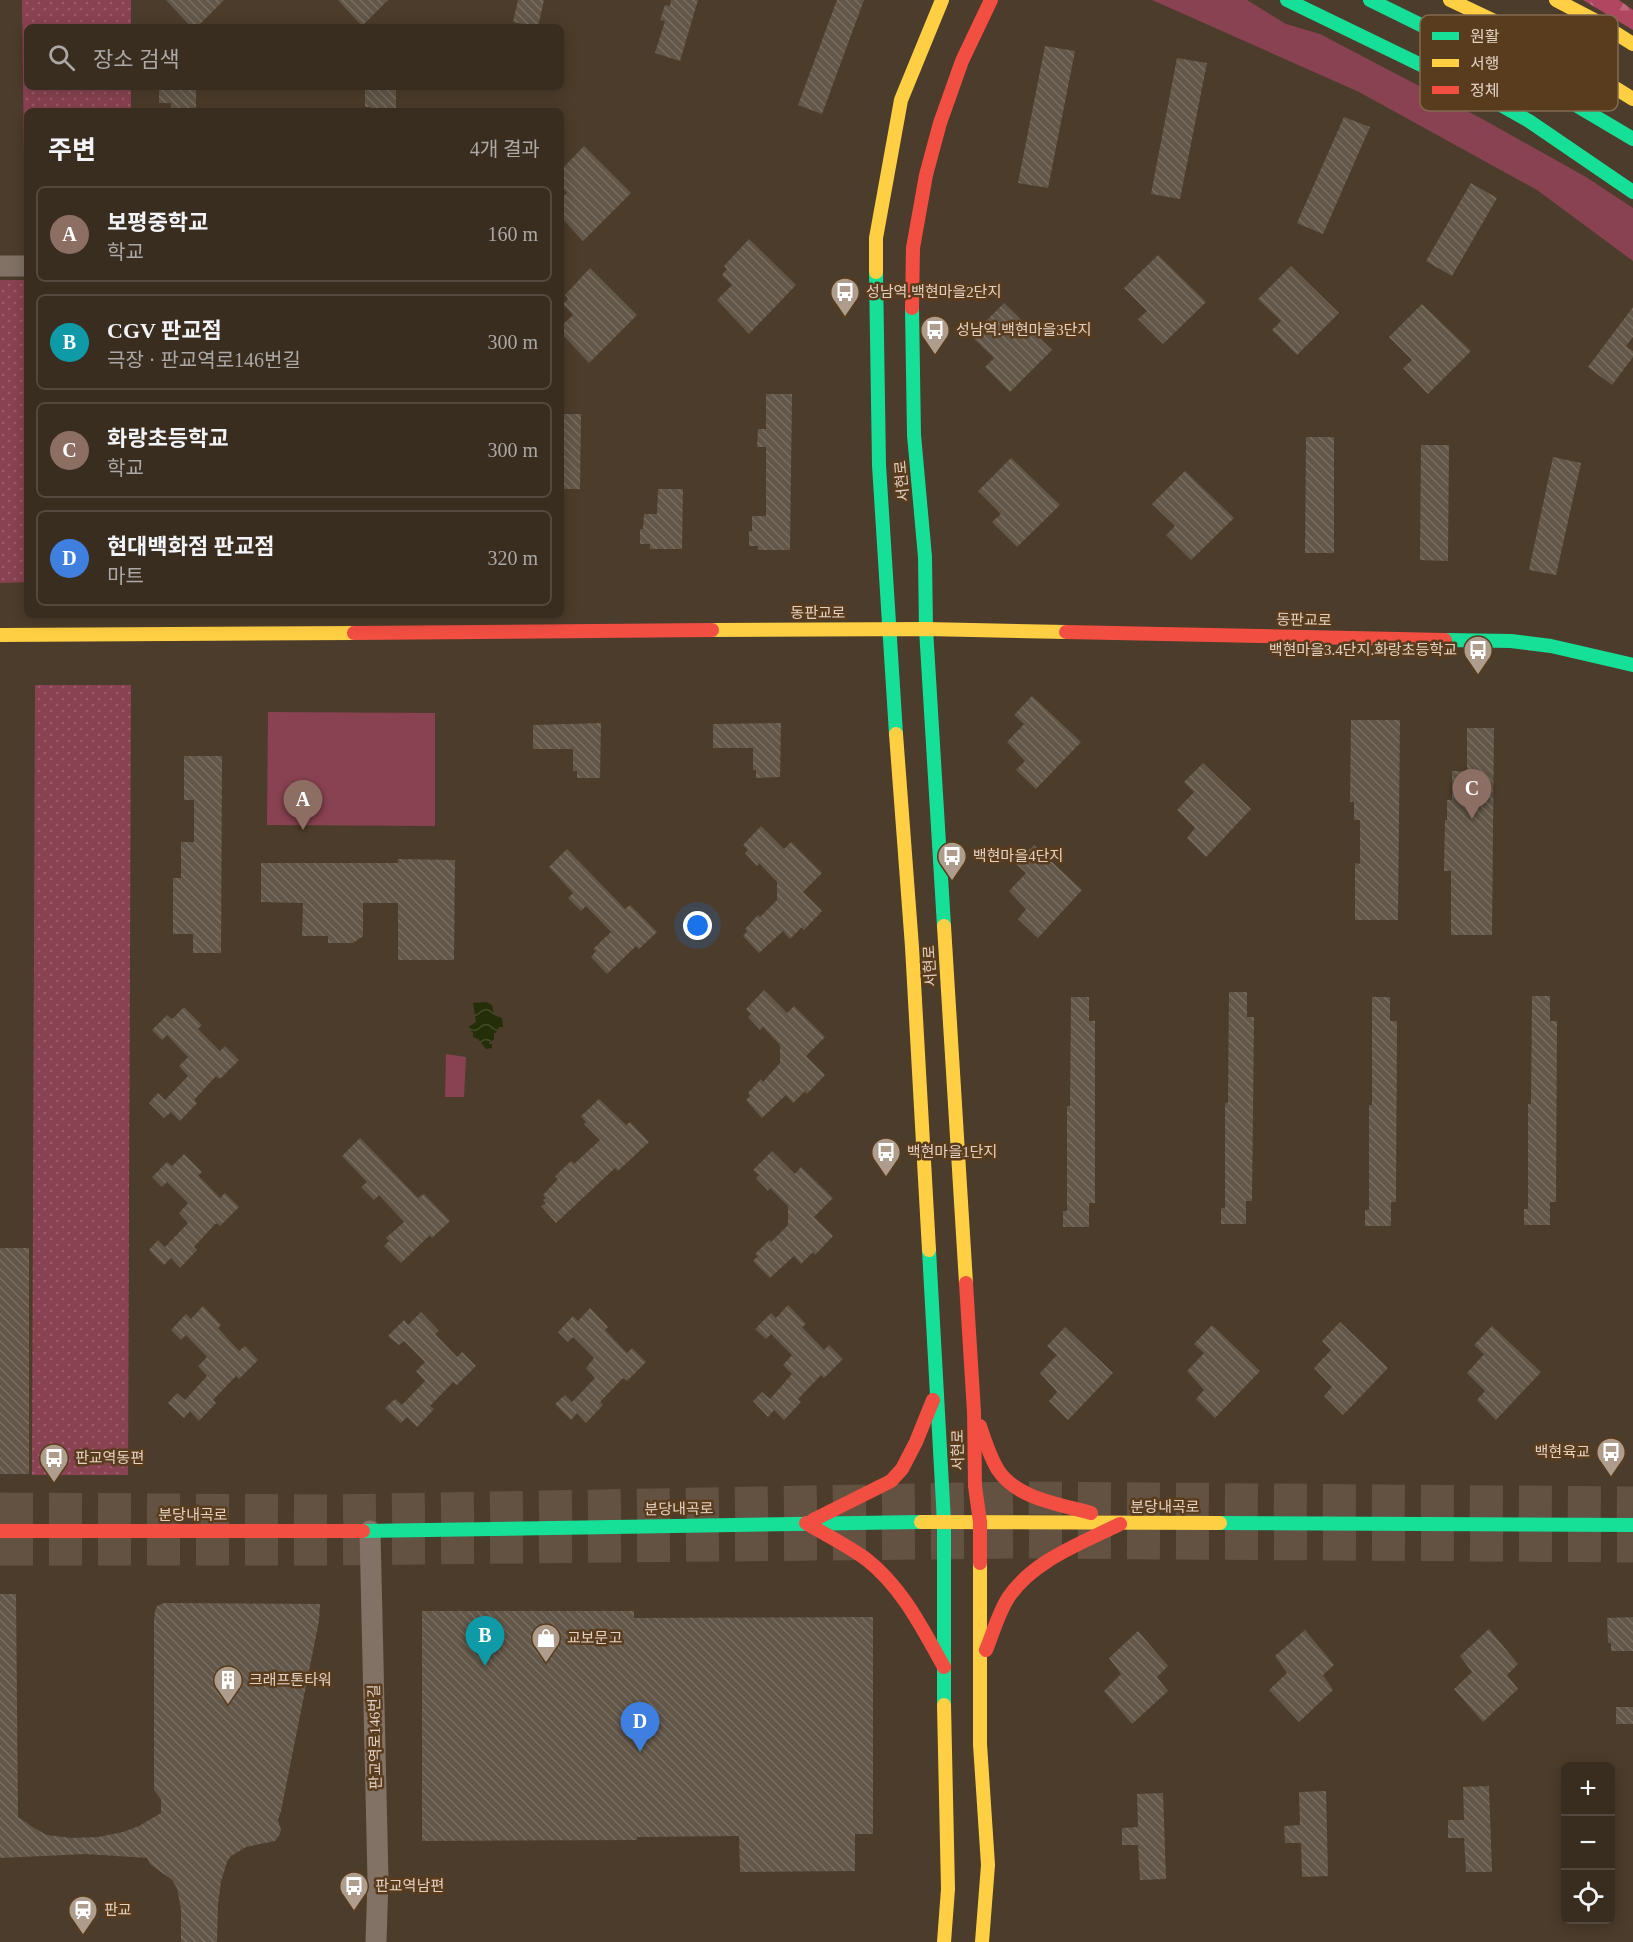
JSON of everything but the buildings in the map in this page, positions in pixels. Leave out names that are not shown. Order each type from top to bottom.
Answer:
[{"type":"main road","name":"서현로","points":[[942,0],[901,100],[876,238],[879,465],[888,630],[912,947],[944,1521],[948,1890],[944,1942]]},
{"type":"main road","name":"서현로","points":[[982,1942],[988,1865],[980,1744],[980,1522],[975,1486],[974,1412],[926,629],[925,557],[914,424],[912,343],[913,248],[926,175],[940,123],[962,61],[991,0]]},
{"type":"main road","points":[[1287,0],[1420,64]]},
{"type":"main road","points":[[1308,0],[1334,14],[1360,35]]},
{"type":"main road","points":[[1370,0],[1420,24]]},
{"type":"main road","points":[[1450,0],[1482,15]]},
{"type":"main road","points":[[1475,0],[1494,6]]},
{"type":"main road","points":[[1556,0],[1585,15]]},
{"type":"main road","points":[[1618,35],[1633,44]]},
{"type":"main road","points":[[1618,90],[1633,99]]},
{"type":"main road","points":[[1510,111],[1633,192]]},
{"type":"main road","points":[[1590,111],[1633,139]]},
{"type":"main road","name":"동판교로","points":[[0,635],[484,623],[926,629],[1511,641],[1551,646],[1633,665]]},
{"type":"main road","points":[[806,1523],[891,1482],[902,1469],[916,1442],[937,1390]]},
{"type":"main road","points":[[974,1412],[1000,1473],[1012,1484],[1024,1492],[1121,1523]]},
{"type":"main road","name":"분당내곡로","points":[[0,1531],[370,1531],[944,1521],[1633,1526]]},
{"type":"main road","points":[[806,1523],[866,1558],[879,1569],[905,1602],[944,1667]]},
{"type":"main road","points":[[980,1663],[1009,1596],[1025,1580],[1038,1569],[1121,1523]]},
{"type":"street","points":[[0,266],[24,266]]},
{"type":"street","name":"판교역로146번길","points":[[370,1531],[377,1869],[376,1942]]},
{"type":"shaded area","points":[[22,0],[131,0],[131,24],[24,24],[24,90],[131,90],[131,108],[24,108],[24,161]]},
{"type":"shaded area","points":[[1152,0],[1247,0],[1286,24],[1320,34],[1420,86],[1420,111],[1467,111],[1486,121],[1586,177],[1633,208],[1633,261],[1537,190],[1359,92]]},
{"type":"shaded area","points":[[0,280],[24,280],[24,582],[0,583]]},
{"type":"shaded area","points":[[35,685],[131,685],[128,1475],[32,1475]]},
{"type":"shaded area","points":[[268,712],[435,713],[435,826],[267,825]]},
{"type":"shaded area","points":[[446,1054],[466,1057],[464,1097],[445,1097]]},
{"type":"green space","points":[[1583,0],[1619,0],[1633,10],[1633,30],[1618,21],[1618,15],[1608,15]]},
{"type":"water","points":[[486,1002],[492,1005],[494,1015],[502,1018],[503,1027],[499,1027],[494,1033],[494,1040],[489,1044],[492,1044],[492,1048],[486,1049],[478,1039],[473,1037],[468,1027],[476,1022],[473,1003]]},
{"type":"tunnel","points":[[0,1509],[331,1511],[1022,1498],[1633,1503]]},
{"type":"tunnel","points":[[0,1549],[321,1549],[1025,1542],[1633,1546]]},
{"type":"traffic: fast","points":[[1287,0],[1420,64]]},
{"type":"traffic: fast","points":[[1370,0],[1420,25]]},
{"type":"traffic: fast","points":[[1511,111],[1633,192]]},
{"type":"traffic: fast","points":[[1586,111],[1633,139]]},
{"type":"traffic: fast","points":[[876,272],[879,465],[896,734]]},
{"type":"traffic: fast","points":[[912,308],[914,435],[925,557],[926,629],[944,926]]},
{"type":"traffic: fast","points":[[1445,640],[1511,641],[1551,646],[1633,665]]},
{"type":"traffic: fast","points":[[929,1250],[944,1522],[944,1705]]},
{"type":"traffic: fast","points":[[363,1531],[921,1522]]},
{"type":"traffic: fast","points":[[1220,1523],[1633,1525]]},
{"type":"traffic: slow","points":[[876,272],[876,238],[901,100],[942,0]]},
{"type":"traffic: slow","points":[[1450,0],[1482,15]]},
{"type":"traffic: slow","points":[[1556,0],[1585,15]]},
{"type":"traffic: slow","points":[[1618,35],[1633,44]]},
{"type":"traffic: slow","points":[[1618,90],[1633,99]]},
{"type":"traffic: slow","points":[[712,630],[926,629],[1066,632]]},
{"type":"traffic: slow","points":[[0,635],[354,633]]},
{"type":"traffic: slow","points":[[896,734],[912,947],[929,1250]]},
{"type":"traffic: slow","points":[[944,926],[966,1283]]},
{"type":"traffic: slow","points":[[921,1522],[1220,1523]]},
{"type":"traffic: slow","points":[[980,1563],[980,1744],[988,1865],[982,1942]]},
{"type":"traffic: slow","points":[[944,1705],[948,1889],[944,1942]]},
{"type":"traffic: jam","points":[[912,308],[913,248],[926,175],[940,123],[962,61],[991,0]]},
{"type":"traffic: jam","points":[[354,633],[712,630]]},
{"type":"traffic: jam","points":[[1066,632],[1445,640]]},
{"type":"traffic: jam","points":[[966,1283],[974,1412],[975,1486],[980,1522],[980,1563]]},
{"type":"traffic: jam","points":[[813,1520],[891,1481],[902,1469],[933,1400]]},
{"type":"traffic: jam","points":[[980,1426],[998,1470],[1016,1488],[1040,1499],[1091,1513]]},
{"type":"traffic: jam","points":[[806,1523],[851,1549],[879,1570],[901,1595],[944,1667]]},
{"type":"traffic: jam","points":[[986,1650],[998,1617],[1018,1585],[1044,1563],[1059,1554],[1120,1524]]},
{"type":"traffic: jam","points":[[0,1531],[363,1531]]},
{"type":"place","name":"성남역.백현마을2단지","points":[[845,318]]},
{"type":"place","name":"성남역.백현마을3단지","points":[[935,356]]},
{"type":"place","name":"백현마을3.4단지.화랑초등학교","points":[[1478,676]]},
{"type":"place","name":"화랑초등학교","points":[[1472,819]]},
{"type":"place","name":"보평중학교","points":[[303,830]]},
{"type":"place","name":"백현마을4단지","points":[[952,882]]},
{"type":"place","name":"백현마을1단지","points":[[886,1178]]},
{"type":"place","name":"백현육교","points":[[1611,1478]]},
{"type":"place","name":"판교역동편","points":[[54,1484]]},
{"type":"place","name":"교보문고","points":[[546,1664]]},
{"type":"place","name":"CGV 판교점","points":[[485,1666]]},
{"type":"place","name":"크래프톤타워","points":[[228,1706]]},
{"type":"place","name":"현대백화점 판교점","points":[[640,1752]]},
{"type":"place","name":"판교역남편","points":[[354,1912]]},
{"type":"place","name":"판교","points":[[83,1936]]}]
